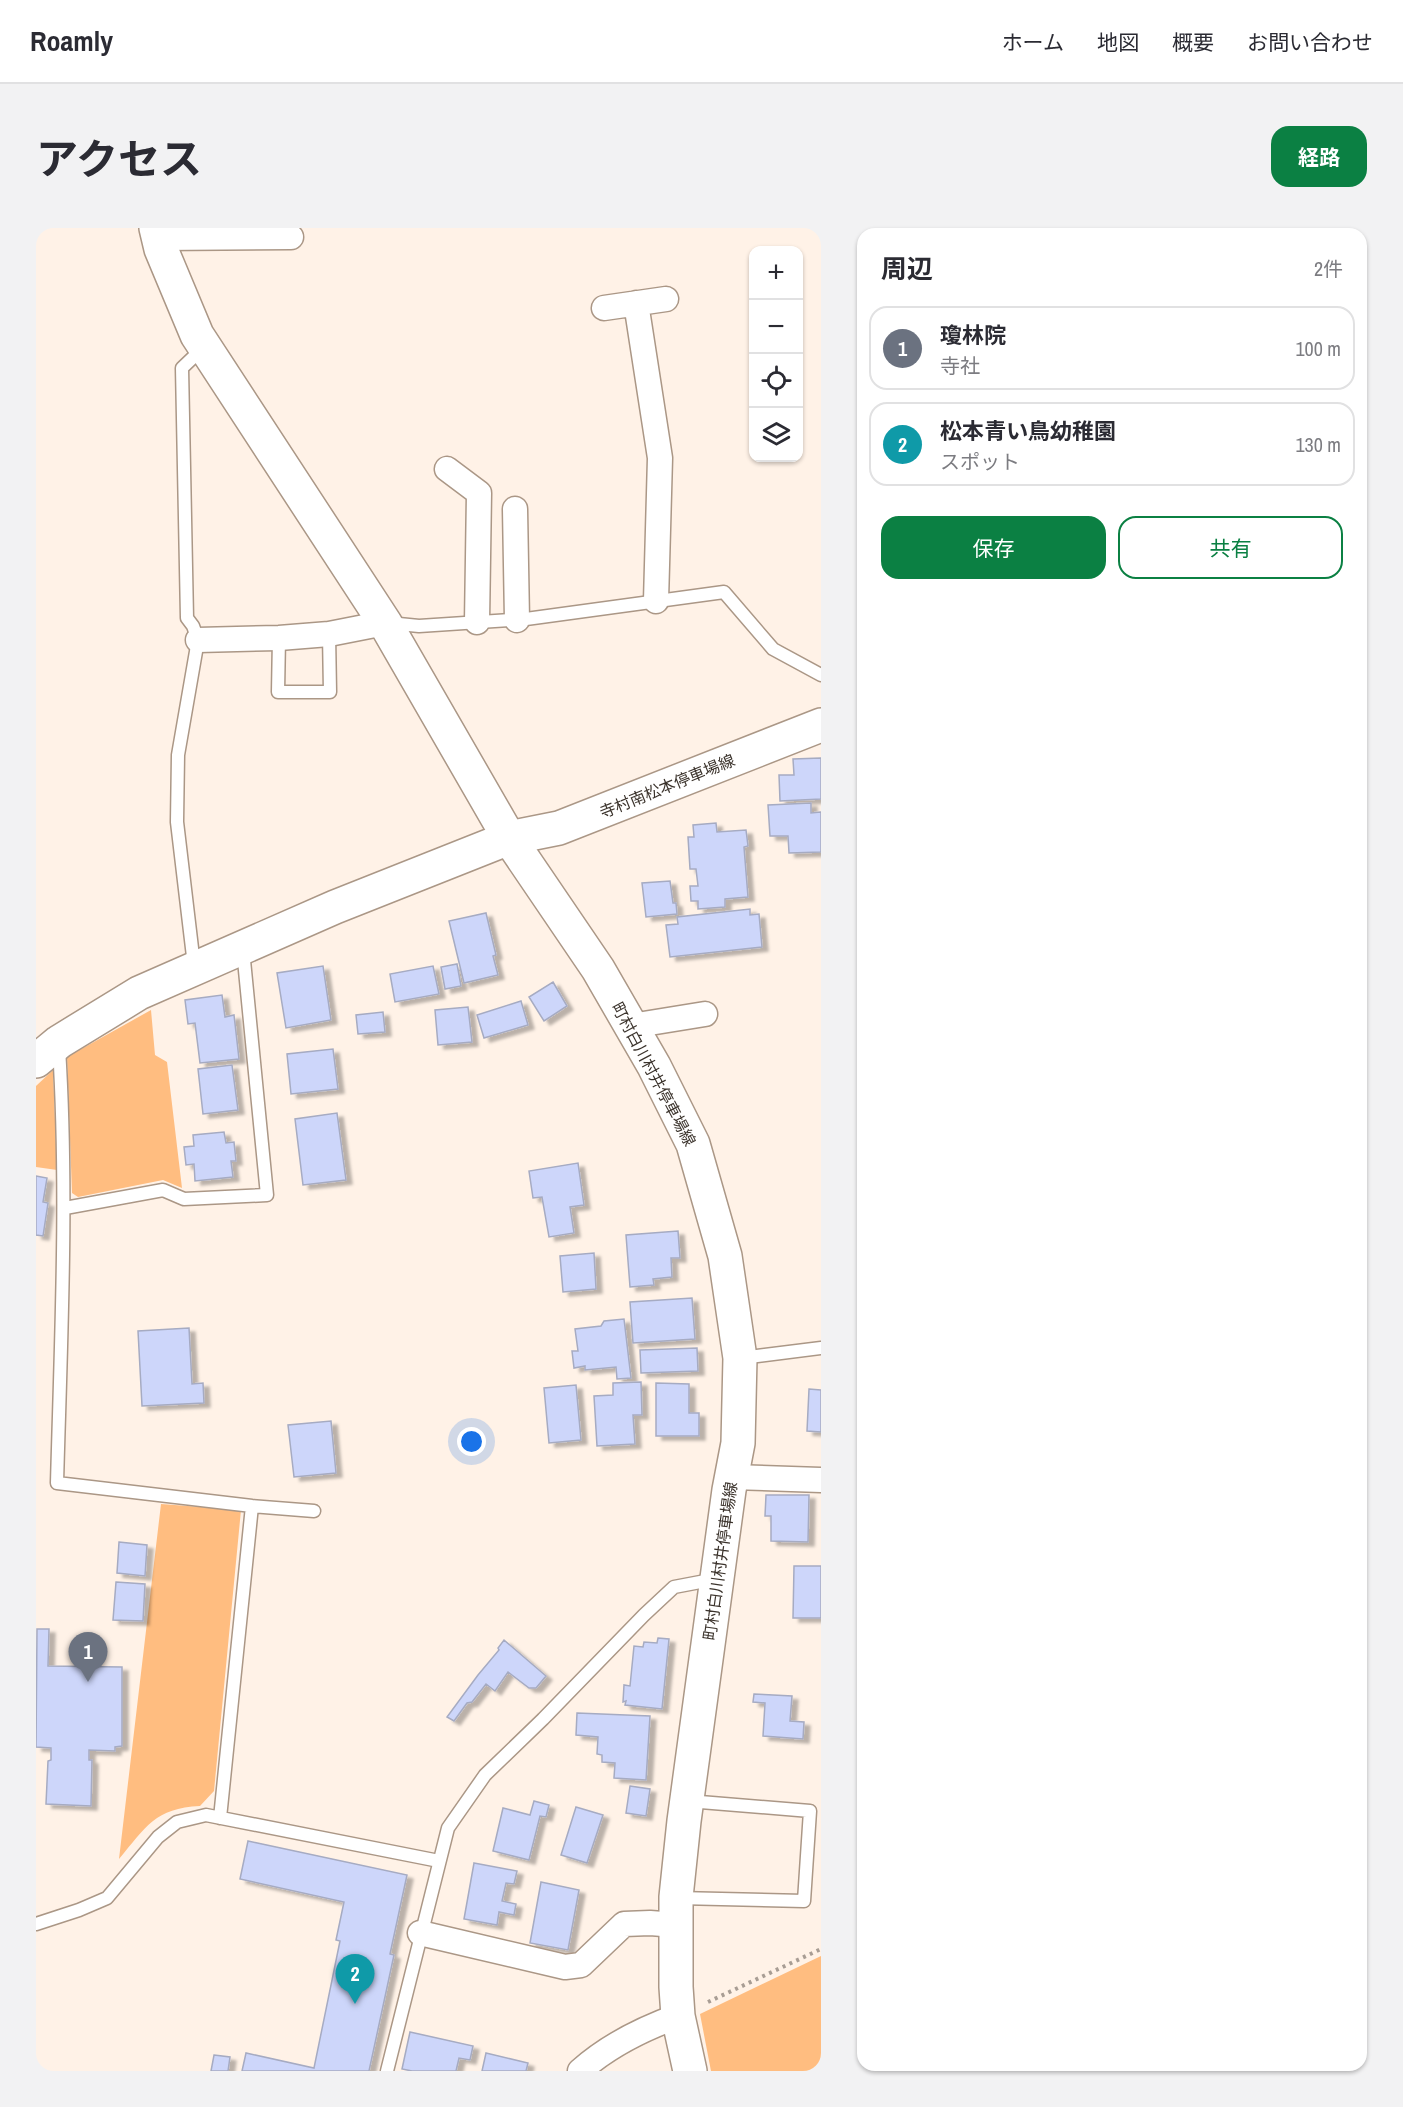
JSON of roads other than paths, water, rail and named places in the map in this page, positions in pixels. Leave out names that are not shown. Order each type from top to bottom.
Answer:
[{"type":"main road","name":"町村白川村井停車場線","points":[[157,233],[161,249],[197,335],[385,623],[509,838],[598,969],[654,1066],[693,1144],[725,1256],[740,1358],[738,1443],[687,1801],[676,1911],[678,2016],[690,2071]]},
{"type":"main road","name":"寺村南松本停車場線","points":[[509,838],[560,828],[821,725]]},
{"type":"main road","points":[[47,1052],[139,993],[335,908],[509,838]]},
{"type":"street","points":[[157,233],[291,237]]},
{"type":"street","points":[[604,308],[666,299]]},
{"type":"street","points":[[636,303],[660,458],[656,601]]},
{"type":"street","points":[[447,469],[479,493],[477,622]]},
{"type":"street","points":[[514,508],[517,620]]},
{"type":"street","points":[[198,640],[329,634],[385,623]]},
{"type":"street","points":[[631,1026],[705,1014]]},
{"type":"street","points":[[732,1477],[821,1480]]},
{"type":"street","points":[[420,1933],[565,1967],[581,1965],[624,1924],[650,1923],[676,1911]]},
{"type":"street","points":[[580,2071],[597,2056],[640,2030],[678,2016]]},
{"type":"lane","points":[[195,969],[177,822],[178,755],[198,640],[187,618],[182,368],[205,346]]},
{"type":"lane","points":[[385,623],[419,626],[517,620],[724,592],[772,649],[821,675]]},
{"type":"lane","points":[[279,638],[278,692],[330,692],[329,634]]},
{"type":"lane","points":[[65,1209],[163,1190],[184,1199],[267,1195],[243,948]]},
{"type":"lane","points":[[47,1052],[64,1120],[65,1209],[57,1483],[314,1511]]},
{"type":"lane","points":[[740,1358],[821,1348]]},
{"type":"lane","points":[[220,1818],[252,1506]]},
{"type":"lane","points":[[387,2071],[448,1828],[485,1775],[674,1587],[717,1579]]},
{"type":"lane","points":[[676,1911],[804,1901],[810,1811],[687,1801]]},
{"type":"lane","points":[[36,1924],[107,1898],[158,1837],[177,1822],[206,1815],[439,1861]]},
{"type":"place","name":"瓊林院","points":[[88,1682]]},
{"type":"place","name":"松本青い鳥幼稚園","points":[[355,2004]]}]
